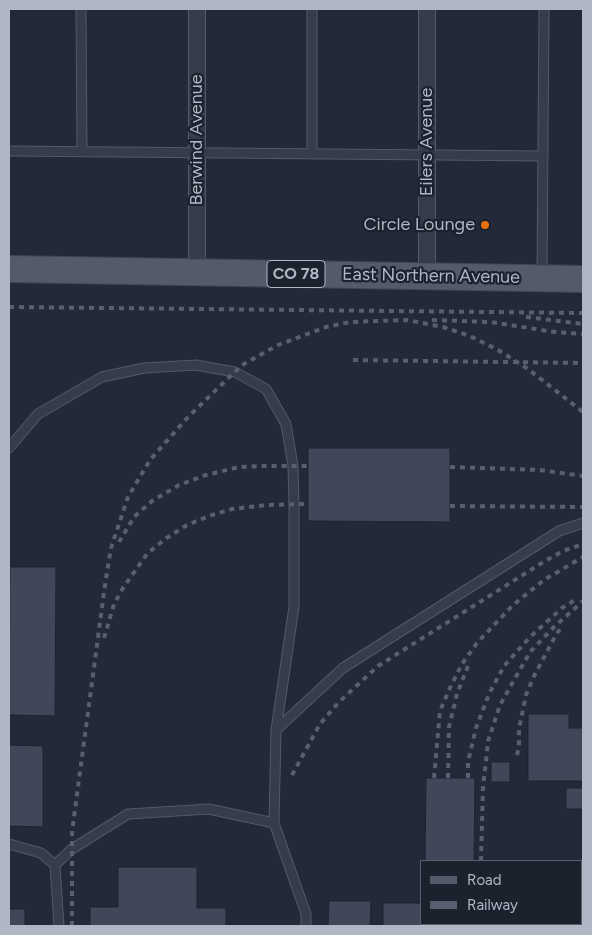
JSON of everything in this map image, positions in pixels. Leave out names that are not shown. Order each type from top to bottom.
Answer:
[{"type":"main road","name":"East Northern Avenue","points":[[9,268],[583,279]]},
{"type":"street","name":"Berwind Avenue","points":[[197,272],[198,9]]},
{"type":"street","name":"Eilers Avenue","points":[[427,9],[427,276]]},
{"type":"lane","points":[[81,9],[82,152]]},
{"type":"lane","points":[[312,9],[312,154]]},
{"type":"lane","points":[[542,278],[544,9]]},
{"type":"lane","points":[[9,151],[543,156]]},
{"type":"lane","points":[[9,448],[38,414],[102,377],[144,368],[196,365],[235,372],[266,389],[286,424],[292,466],[294,505],[294,607],[276,730],[274,823],[306,914],[306,926]]},
{"type":"lane","points":[[276,730],[343,668],[559,531],[583,523]]},
{"type":"lane","points":[[55,865],[72,849],[128,814],[209,809],[274,823]]},
{"type":"lane","points":[[9,844],[41,853],[55,865],[59,926]]},
{"type":"building","points":[[308,448],[450,448],[450,522],[308,521]]},
{"type":"building","points":[[10,567],[56,567],[55,716],[9,715]]},
{"type":"building","points":[[528,714],[569,714],[569,728],[583,728],[583,781],[528,781]]},
{"type":"building","points":[[9,745],[43,746],[43,827],[9,826]]},
{"type":"building","points":[[491,762],[510,762],[510,782],[491,782]]},
{"type":"building","points":[[426,778],[475,778],[474,860],[425,860]]},
{"type":"building","points":[[566,788],[583,788],[583,809],[566,809]]},
{"type":"building","points":[[118,867],[197,867],[197,908],[226,908],[226,926],[90,926],[90,907],[118,907]]},
{"type":"building","points":[[329,901],[371,901],[370,926],[328,926]]},
{"type":"building","points":[[383,903],[420,903],[420,925],[472,925],[472,926],[383,926]]},
{"type":"building","points":[[9,909],[25,909],[25,926],[9,926]]},
{"type":"building","points":[[481,925],[539,925],[539,926]]},
{"type":"building","points":[[551,925],[575,925],[575,926]]},
{"type":"railway","points":[[9,307],[583,313]]},
{"type":"railway","points":[[526,317],[583,324]]},
{"type":"railway","points":[[72,926],[72,832],[111,548],[128,497],[150,460],[189,416],[242,365],[278,345],[326,327],[350,322],[407,320],[443,327],[470,336],[498,350],[528,369],[583,412]]},
{"type":"railway","points":[[432,320],[490,322],[555,332],[583,334]]},
{"type":"railway","points":[[353,360],[583,363]]},
{"type":"railway","points":[[119,542],[134,517],[152,501],[179,485],[206,475],[239,467],[308,466]]},
{"type":"railway","points":[[450,467],[540,470],[583,476]]},
{"type":"railway","points":[[104,638],[114,604],[123,588],[147,554],[165,539],[187,525],[232,509],[267,505],[308,504]]},
{"type":"railway","points":[[450,506],[583,507]]},
{"type":"railway","points":[[292,775],[320,724],[339,702],[378,666],[545,561],[563,551],[583,544]]},
{"type":"railway","points":[[434,778],[440,711],[462,664],[477,643],[513,605],[544,580],[583,557]]},
{"type":"railway","points":[[468,778],[468,762],[476,728],[489,694],[504,666],[530,637],[562,608],[578,598]]},
{"type":"railway","points":[[481,860],[483,786],[488,741],[500,705],[530,652],[583,601]]},
{"type":"railway","points":[[517,755],[519,729],[526,695],[557,633],[563,626]]},
{"type":"railway","points":[[448,778],[449,727],[457,694],[468,666]]},
{"type":"place","name":"Circle Lounge","points":[[485,225]]}]
